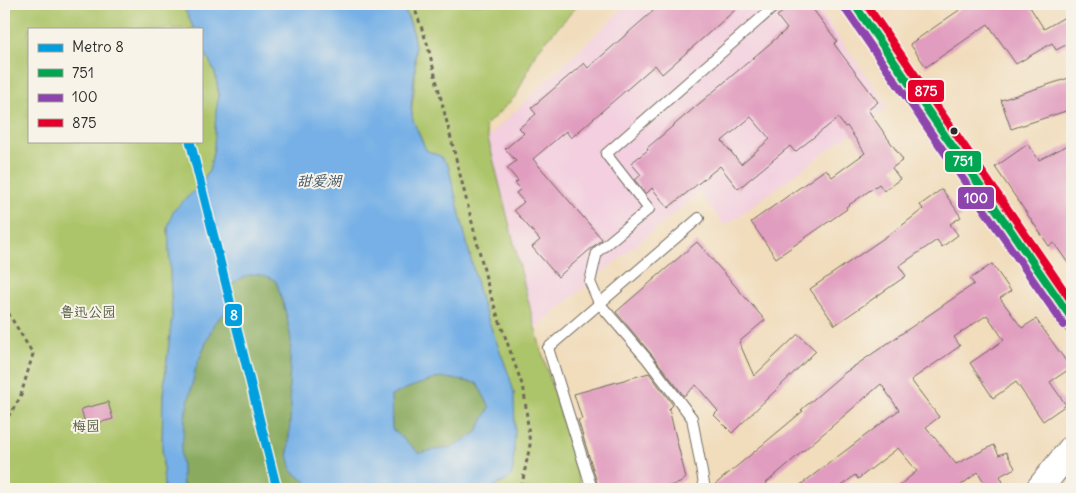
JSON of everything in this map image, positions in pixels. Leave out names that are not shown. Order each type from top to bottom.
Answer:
[{"type":"street","points":[[854,4],[1072,319]]},
{"type":"street","points":[[1039,489],[1072,448]]},
{"type":"lane","points":[[705,489],[692,418],[647,359],[599,304],[590,282],[598,252],[649,209],[606,154],[777,4]]},
{"type":"lane","points":[[592,489],[548,348],[699,218]]},
{"type":"path","points":[[413,4],[427,43],[490,294],[524,390],[530,445],[521,489]]},
{"type":"path","points":[[4,306],[33,354],[20,398],[4,423]]},
{"type":"shaded area","points":[[628,4],[815,4],[888,106],[725,226],[699,193],[535,328],[488,137]]},
{"type":"green space","name":"鲁迅公园","points":[[4,4],[182,4],[194,28],[28,28],[28,142],[202,142],[202,45],[215,73],[219,95],[214,148],[209,171],[168,227],[172,316],[163,395],[162,444],[164,489],[4,489]]},
{"type":"green space","points":[[402,4],[579,4],[536,52],[516,96],[485,126],[535,328],[582,489],[489,489],[506,481],[511,476],[513,469],[515,432],[514,393],[481,301],[448,165],[440,156],[426,150],[413,122],[415,46],[411,24]]},
{"type":"green space","points":[[263,274],[276,281],[286,313],[291,339],[289,387],[291,406],[288,454],[292,471],[315,489],[183,489],[181,453],[186,411],[196,367],[214,323],[225,313],[228,287],[244,275]]},
{"type":"green space","points":[[440,377],[477,383],[490,407],[476,433],[453,447],[419,453],[392,429],[391,396]]},
{"type":"water","name":"甜爱湖","points":[[182,4],[402,4],[411,26],[415,47],[415,70],[411,107],[413,120],[426,150],[440,156],[448,165],[481,301],[514,393],[515,432],[513,469],[511,476],[506,481],[489,489],[315,489],[292,471],[288,454],[291,406],[289,387],[291,339],[286,313],[276,281],[257,274],[246,276],[228,287],[225,313],[214,323],[196,367],[186,411],[181,453],[183,489],[164,489],[162,444],[163,395],[172,316],[168,227],[173,211],[196,189],[209,171],[214,148],[219,95],[215,73],[202,45],[202,28],[194,28]],"holes":[[[440,377],[477,383],[490,407],[476,433],[453,447],[419,453],[392,429],[391,396]]]},
{"type":"building","points":[[661,4],[742,4],[662,74],[655,65],[571,138],[566,131],[533,159],[602,239],[558,277],[532,247],[540,240],[514,210],[524,202],[516,193],[521,189],[515,183],[518,181],[507,168],[516,161],[505,149],[524,133],[519,128],[536,114],[531,108],[584,63],[588,68]]},
{"type":"building","points":[[794,4],[809,4],[837,41],[834,44],[878,102],[868,110],[903,160],[892,168],[900,179],[884,191],[879,184],[846,207],[847,209],[776,258],[751,222],[826,169],[832,177],[865,153],[847,126],[845,127],[838,118],[795,152],[790,146],[738,189],[720,166],[668,208],[652,188],[646,194],[635,180],[641,175],[631,163],[787,29],[777,16]],"holes":[[[751,117],[770,139],[741,164],[722,141]]]},
{"type":"building","points":[[968,4],[1028,4],[1044,29],[1072,13],[1072,42],[1056,50],[1052,43],[1016,64],[988,24],[926,67],[910,44]]},
{"type":"building","points":[[1072,77],[1072,109],[1011,129],[1001,100]]},
{"type":"building","points":[[1072,143],[1072,269],[1054,243],[1049,246],[995,167],[1028,144],[1039,160]]},
{"type":"building","points":[[942,189],[961,217],[950,224],[958,235],[942,247],[937,240],[899,266],[906,276],[835,325],[810,289],[900,227],[923,209],[920,205]]},
{"type":"building","points":[[697,242],[765,320],[739,342],[754,376],[798,334],[816,351],[732,433],[714,415],[718,411],[696,385],[684,396],[616,312]]},
{"type":"building","points":[[992,264],[1011,291],[1000,298],[1022,328],[1036,319],[1071,368],[1050,382],[1066,405],[1043,421],[1016,382],[993,398],[970,363],[1004,340],[987,315],[954,337],[960,346],[911,380],[939,417],[926,427],[956,464],[994,445],[999,455],[1006,452],[1015,468],[1000,476],[1003,482],[988,489],[978,472],[956,489],[895,489],[917,471],[898,448],[858,479],[855,475],[838,489],[795,489],[899,410],[881,384],[766,483],[772,489],[712,489],[712,487],[803,411],[801,410],[843,374],[974,284],[970,279]]},
{"type":"building","points":[[649,373],[673,405],[669,409],[686,478],[680,483],[659,489],[599,489],[578,420],[582,419],[574,394]]},
{"type":"building","points":[[108,402],[113,419],[86,426],[81,409]]},
{"type":"metro line","name":"8","points":[[190,142],[277,489]]},
{"type":"transit line","name":"751","points":[[854,4],[1072,319]]},
{"type":"transit line","name":"875","points":[[866,4],[1072,302]]},
{"type":"transit line","name":"100","points":[[846,10],[1064,325]]},
{"type":"park label","name":"梅园","points":[[86,426]]}]
